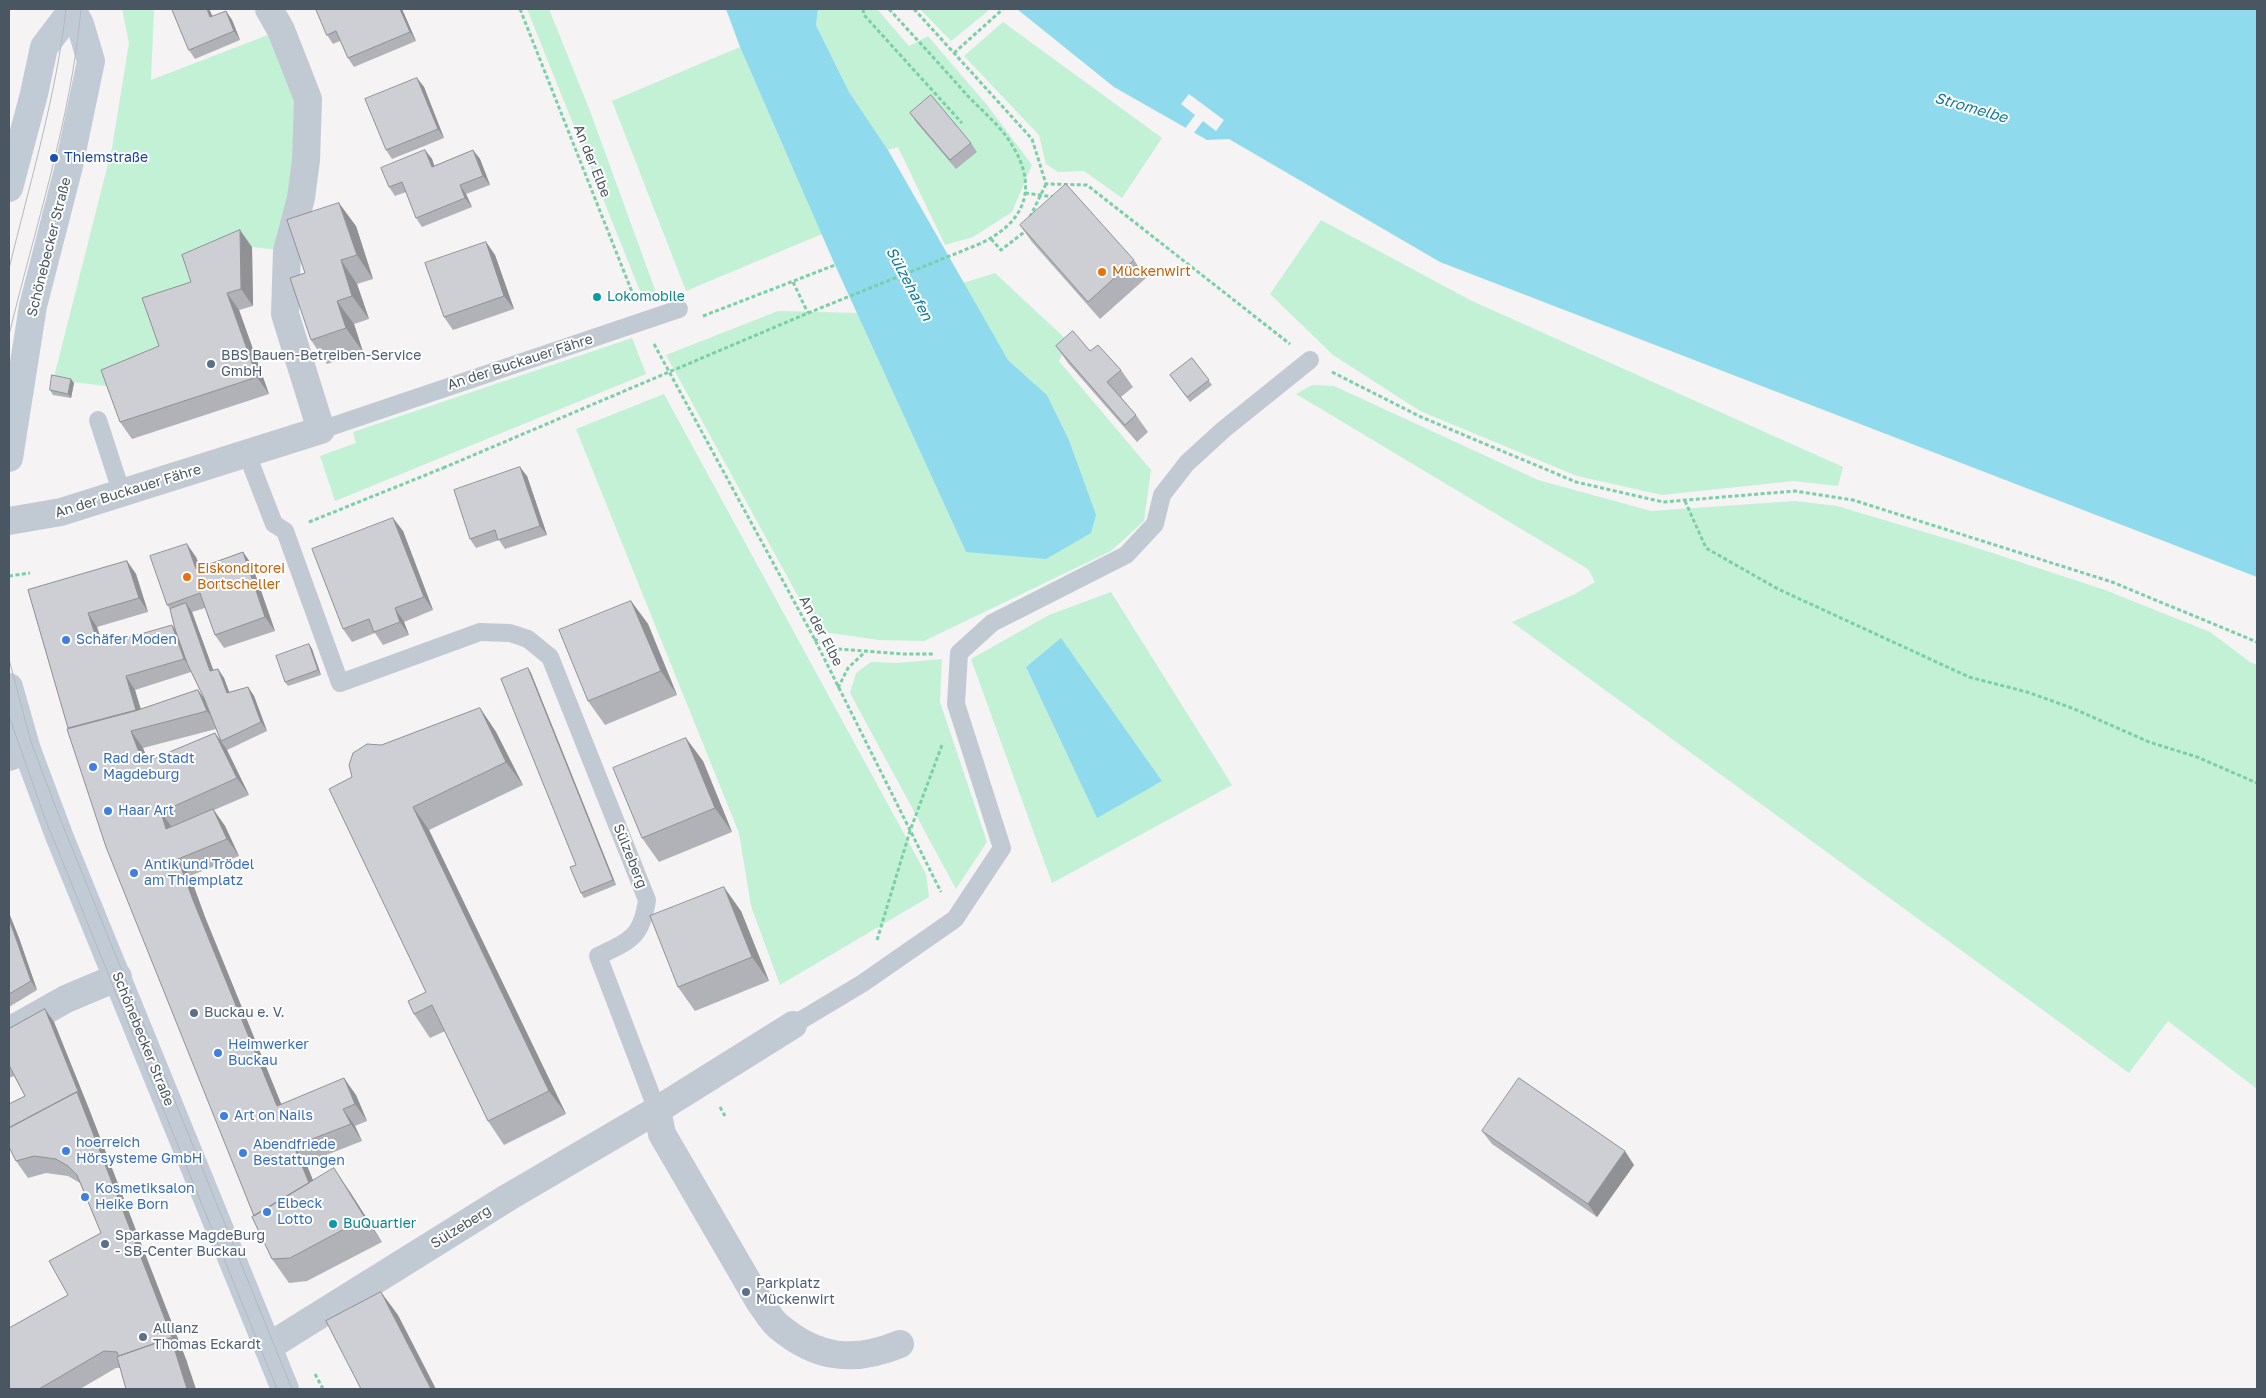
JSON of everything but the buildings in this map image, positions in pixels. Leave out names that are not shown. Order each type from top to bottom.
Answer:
[{"type":"main road","name":"Schönebecker Straße","points":[[9,188],[34,94],[44,47],[72,10],[80,24],[91,61],[69,166],[33,306],[9,458]]},
{"type":"main road","name":"Schönebecker Straße","points":[[9,686],[18,754],[60,838],[285,1389]]},
{"type":"street","points":[[269,9],[281,30],[308,99],[306,160],[301,198],[287,251],[285,314],[321,430]]},
{"type":"street","name":"An der Buckauer Fähre","points":[[9,521],[61,512],[321,430]]},
{"type":"street","points":[[9,1031],[66,999],[118,977]]},
{"type":"street","name":"Sülzeberg","points":[[268,1347],[507,1198],[657,1110],[793,1025]]},
{"type":"street","name":"Sülzeberg","points":[[657,1110],[662,1134],[759,1302],[777,1325],[804,1343],[832,1355],[861,1357],[878,1353],[900,1344]]},
{"type":"lane","name":"An der Buckauer Fähre","points":[[321,430],[679,309]]},
{"type":"lane","points":[[793,1025],[863,983],[955,919],[1002,848],[956,704],[959,653],[992,623],[1126,555],[1155,524],[1162,495],[1187,464],[1223,430],[1310,360]]},
{"type":"lane","points":[[98,420],[122,494]]},
{"type":"lane","points":[[247,454],[274,524],[285,531]]},
{"type":"lane","name":"Sülzeberg","points":[[285,531],[340,683],[456,639],[480,632],[510,633],[528,639],[550,657],[647,900],[644,922],[639,929],[627,942],[598,956],[657,1110]]},
{"type":"path","name":"An der Elbe","points":[[520,9],[644,322]]},
{"type":"path","points":[[863,9],[864,15],[962,123]]},
{"type":"path","points":[[285,531],[443,468],[808,313],[991,239],[1011,224],[1026,201],[1024,172],[1012,144],[889,9]]},
{"type":"path","points":[[914,9],[1032,139],[1046,184],[1023,233],[1000,250],[991,239]]},
{"type":"path","points":[[954,52],[1003,9]]},
{"type":"path","points":[[1046,184],[1087,184],[1310,360],[1421,417],[1576,482],[1663,502],[1795,491],[1853,500],[2112,582],[2257,642]]},
{"type":"path","points":[[1025,193],[1054,197],[1060,204]]},
{"type":"path","points":[[679,309],[703,316],[835,265]]},
{"type":"path","points":[[793,282],[808,313]]},
{"type":"path","name":"An der Elbe","points":[[659,357],[814,638],[955,919]]},
{"type":"path","points":[[1684,501],[1706,548],[1778,589],[1970,677],[2027,692],[2072,708],[2150,742],[2197,757],[2257,783]]},
{"type":"path","points":[[9,576],[30,573]]},
{"type":"path","points":[[814,638],[838,650],[902,654],[959,653]]},
{"type":"path","points":[[838,688],[848,668],[865,652]]},
{"type":"path","points":[[863,983],[910,831],[956,704]]},
{"type":"path","points":[[314,1372],[323,1389]]},
{"type":"green space","points":[[122,9],[154,9],[151,80],[281,30],[308,99],[287,251],[252,247],[170,363],[113,387],[56,380],[55,373],[112,148],[129,43]]},
{"type":"green space","points":[[527,9],[549,9],[590,111],[658,298],[644,301]]},
{"type":"green space","points":[[818,9],[877,9],[909,46],[928,36],[987,105],[1032,165],[1012,212],[973,237],[945,245],[898,147],[888,150],[849,92],[816,25]]},
{"type":"green space","points":[[920,9],[986,9],[988,11],[951,41]]},
{"type":"green space","points":[[1003,22],[1162,138],[1122,198],[1084,171],[1058,172],[1046,164],[1039,135],[964,56]]},
{"type":"green space","points":[[740,47],[822,234],[686,291],[612,101]]},
{"type":"green space","points":[[1321,220],[1472,301],[1843,467],[1838,486],[1794,481],[1662,495],[1577,476],[1420,411],[1333,355],[1270,294]]},
{"type":"green space","points":[[995,273],[1069,342],[1059,361],[1151,470],[1144,521],[1111,551],[924,641],[879,640],[817,631],[666,355],[778,311],[857,313],[966,552],[1095,515],[1069,440],[1047,395],[1008,360],[963,283]]},
{"type":"green space","points":[[632,338],[646,374],[335,501],[320,456],[356,443],[353,432]]},
{"type":"green space","points":[[1312,385],[1334,386],[1538,480],[1651,511],[1795,501],[1837,506],[1968,545],[2105,590],[2210,632],[2250,662],[2257,665],[2257,1089],[2168,1021],[2129,1073],[1512,622],[1575,594],[1595,582],[1588,569],[1296,394]]},
{"type":"green space","points":[[664,394],[926,874],[929,897],[780,985],[751,906],[739,833],[576,429]]},
{"type":"green space","points":[[1111,592],[1232,785],[1052,883],[971,659],[1049,615]],"holes":[[[1061,639],[1162,781],[1097,817],[1026,667]]]},
{"type":"green space","points":[[942,659],[940,702],[987,842],[956,889],[850,693],[856,673],[871,662],[898,663]]},
{"type":"water","name":"Sülzehafen","points":[[726,9],[818,9],[816,25],[849,92],[888,150],[1008,360],[1047,395],[1069,440],[1096,515],[1091,533],[1046,559],[966,552],[835,265],[740,47]]},
{"type":"water","name":"Stromelbe","points":[[1017,9],[2257,9],[2257,577],[1440,262],[1229,139],[1207,140],[1114,87]]},
{"type":"water","points":[[1061,638],[1162,781],[1097,818],[1026,667]]},
{"type":"pier","points":[[1189,94],[1224,120],[1216,131],[1203,121],[1193,134],[1184,130],[1195,115],[1181,104]]},
{"type":"tram line","points":[[9,269],[49,107],[62,42],[66,9]]},
{"type":"tram line","points":[[9,335],[61,132],[76,50],[81,9]]},
{"type":"tram line","points":[[9,659],[31,742],[59,816],[292,1389]]},
{"type":"tram line","points":[[9,716],[46,821],[277,1389]]},
{"type":"place","name":"Thiemstraße","points":[[54,158]]},
{"type":"place","name":"Mückenwirt","points":[[1102,272]]},
{"type":"place","name":"Lokomobile","points":[[597,297]]},
{"type":"place","name":"BBS Bauen-Betreiben-Service GmbH","points":[[211,364]]},
{"type":"place","name":"Eiskonditorei Bortscheller","points":[[187,577]]},
{"type":"place","name":"Schäfer Moden","points":[[66,640]]},
{"type":"place","name":"Rad der Stadt Magdeburg","points":[[93,767]]},
{"type":"place","name":"Haar Art","points":[[108,811]]},
{"type":"place","name":"Antik und Trödel am Thiemplatz","points":[[134,873]]},
{"type":"place","name":"Buckau e. V.","points":[[194,1013]]},
{"type":"place","name":"Heimwerker Buckau","points":[[218,1053]]},
{"type":"place","name":"Art on Nails","points":[[224,1116]]},
{"type":"place","name":"hoerreich Hörsysteme GmbH","points":[[66,1151]]},
{"type":"place","name":"Abendfriede Bestattungen","points":[[243,1153]]},
{"type":"place","name":"Kosmetiksalon Heike Born","points":[[85,1197]]},
{"type":"place","name":"Elbeck Lotto","points":[[267,1212]]},
{"type":"place","name":"BuQuartier","points":[[333,1224]]},
{"type":"place","name":"Sparkasse MagdeBurg - SB-Center Buckau","points":[[105,1244]]},
{"type":"place","name":"Parkplatz Mückenwirt","points":[[746,1292]]},
{"type":"place","name":"Allianz Thomas Eckardt","points":[[143,1337]]}]
